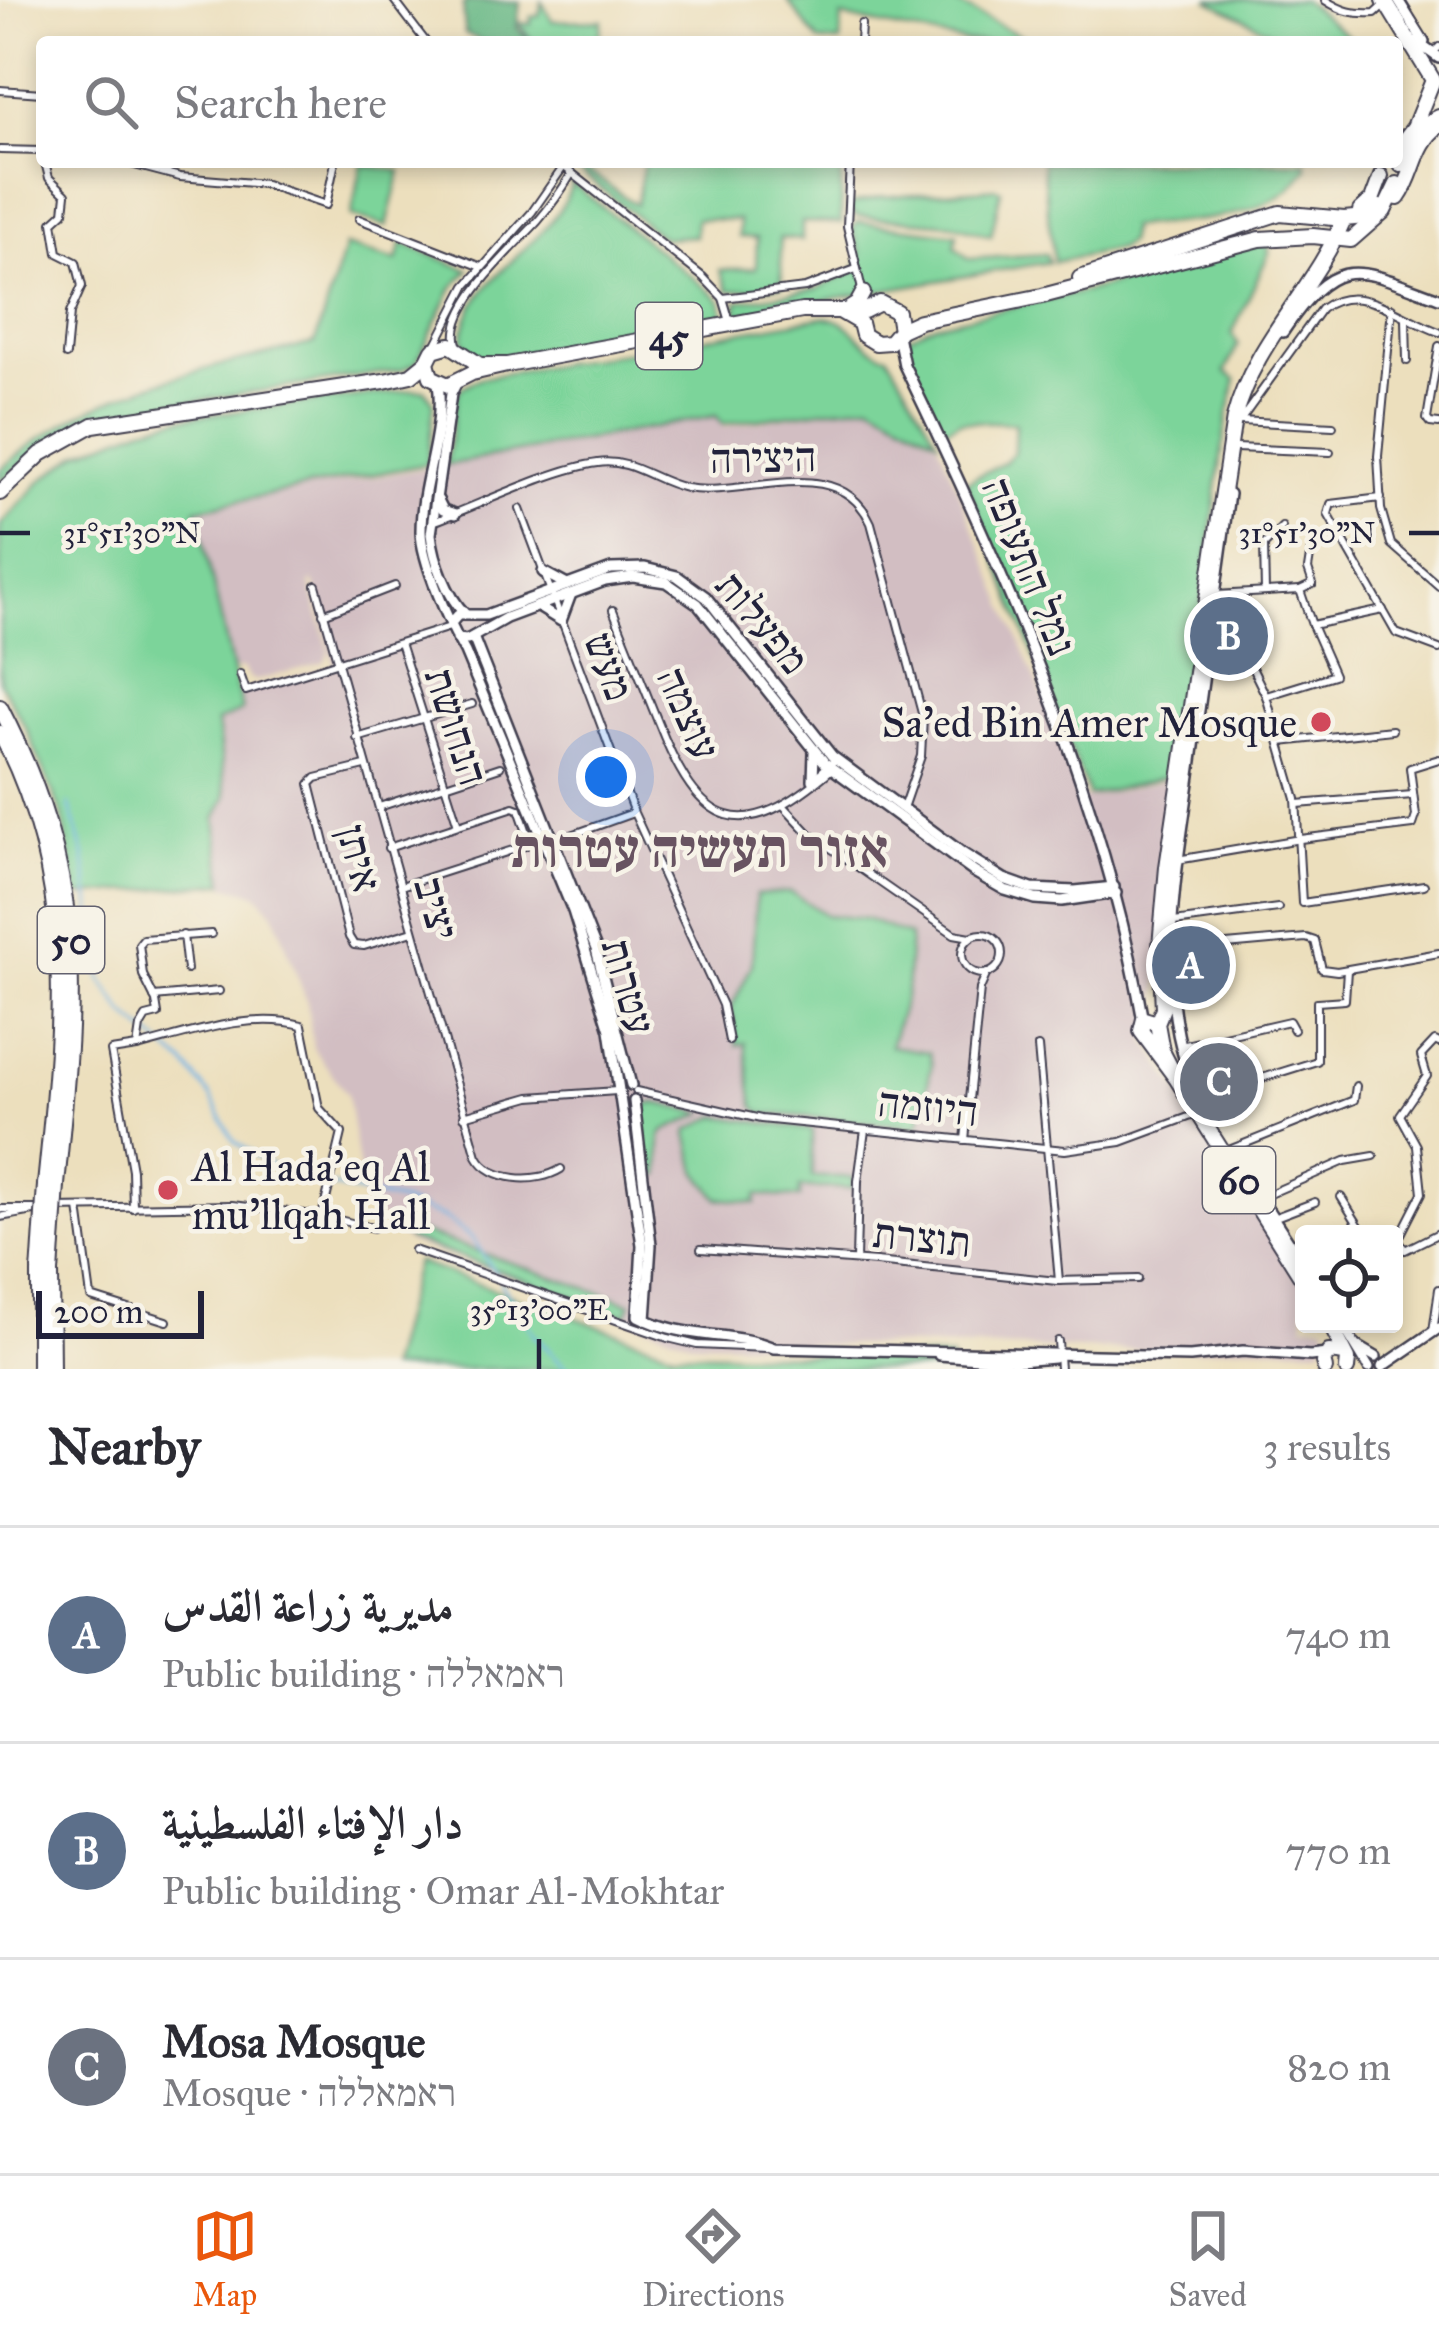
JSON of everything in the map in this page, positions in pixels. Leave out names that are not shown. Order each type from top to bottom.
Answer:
[{"type":"highway","points":[[1390,1],[1433,80],[1403,153]]},
{"type":"highway","points":[[1403,155],[1428,121],[1439,122]]},
{"type":"highway","points":[[1403,156],[1439,122]]},
{"type":"highway","name":"60","points":[[1403,168],[1439,122]]},
{"type":"highway","name":"60","points":[[1176,1078],[1162,996],[1165,882],[1234,418],[1261,352],[1336,241],[1336,219],[1365,217],[1382,202],[1403,168]]},
{"type":"highway","points":[[1058,289],[1280,212],[1336,219],[1359,212],[1392,182]]},
{"type":"highway","name":"60","points":[[1336,241],[1352,240],[1384,211],[1392,182]]},
{"type":"highway","name":"60","points":[[1315,273],[1366,235],[1392,182]]},
{"type":"highway","points":[[1313,236],[1324,245],[1325,258]]},
{"type":"highway","points":[[866,312],[866,338],[879,344],[899,326],[1260,238],[1313,236],[1336,241]]},
{"type":"highway","points":[[842,312],[857,304],[861,287]]},
{"type":"highway","points":[[842,312],[890,305],[899,326]]},
{"type":"highway","name":"45","points":[[384,381],[460,379],[507,365],[802,311],[842,312]]},
{"type":"highway","name":"45","points":[[0,493],[29,464],[78,431],[113,420],[411,375],[450,345],[480,365],[507,365]]},
{"type":"highway","points":[[460,379],[466,366],[462,352]]},
{"type":"highway","points":[[430,356],[437,382]]},
{"type":"highway","name":"45","points":[[0,507],[35,470],[71,445],[156,414]]},
{"type":"highway","name":"50","points":[[0,707],[48,819],[70,921],[71,1042],[51,1185]]},
{"type":"highway","name":"50","points":[[0,733],[45,848],[58,922],[60,1041],[39,1369]]},
{"type":"highway","name":"60","points":[[1162,996],[1161,1010],[1149,1022],[1176,1078],[1198,1106],[1295,1266]]},
{"type":"highway","name":"50","points":[[45,1273],[52,1369]]},
{"type":"street","points":[[394,0],[421,36]]},
{"type":"street","points":[[1325,0],[1344,13],[1375,13],[1390,1],[1438,52]]},
{"type":"street","points":[[860,36],[861,24]]},
{"type":"street","points":[[0,90],[36,93]]},
{"type":"street","points":[[0,150],[36,149]]},
{"type":"street","points":[[46,168],[49,178],[66,194],[64,212],[53,222],[58,253],[76,262],[82,286],[70,313],[66,355]]},
{"type":"street","points":[[147,168],[265,184],[326,205],[334,168]]},
{"type":"street","points":[[430,356],[459,296],[532,212],[559,168]]},
{"type":"street","points":[[566,168],[703,277],[723,298],[731,325]]},
{"type":"street","points":[[850,168],[847,216],[866,312]]},
{"type":"street","points":[[462,352],[455,331],[468,302],[546,211],[572,173]]},
{"type":"street","points":[[358,220],[482,267]]},
{"type":"street","points":[[723,298],[805,288],[856,269]]},
{"type":"street","points":[[1295,1251],[1198,1106],[1172,1003],[1170,922],[1177,860],[1235,448],[1240,421],[1265,358],[1306,298],[1325,280],[1346,273],[1369,274],[1439,298]]},
{"type":"street","points":[[1240,421],[1321,309],[1334,299],[1353,297],[1392,308],[1439,332]]},
{"type":"street","points":[[1392,308],[1378,456],[1381,498],[1391,544],[1439,586]]},
{"type":"street","points":[[1406,319],[1407,361]]},
{"type":"street","name":"נמל התעופה","points":[[899,326],[904,365]]},
{"type":"street","name":"נמל התעופה","points":[[879,344],[904,365],[998,572],[1096,821],[1149,1022]]},
{"type":"street","points":[[1439,346],[1427,418],[1439,424]]},
{"type":"street","name":"עטרות","points":[[460,379],[451,394],[437,493],[426,525],[454,600],[477,626],[474,635],[487,682],[550,842],[610,1030],[627,1095],[642,1246],[642,1287],[636,1311],[672,1330],[774,1348],[888,1348]]},
{"type":"street","name":"עטרות","points":[[437,382],[438,428],[424,551],[453,631],[550,842]]},
{"type":"street","points":[[1240,421],[1333,426]]},
{"type":"street","points":[[1235,448],[1330,452]]},
{"type":"street","name":"היצירה","points":[[426,525],[578,468],[607,462],[634,466],[685,488],[817,482],[845,490],[871,523],[921,707],[923,746],[900,812]]},
{"type":"street","points":[[437,493],[440,507],[454,514]]},
{"type":"street","points":[[1381,498],[1331,504],[1328,514],[1396,633],[1439,649]]},
{"type":"street","name":"מעש","points":[[520,509],[634,813],[720,999],[729,1041]]},
{"type":"street","points":[[1265,592],[1264,545],[1282,527]]},
{"type":"street","points":[[1216,595],[1300,590],[1312,584],[1311,550]]},
{"type":"street","name":"מפעלות","points":[[453,631],[468,615],[486,615],[552,596],[610,569],[657,569],[688,582],[706,597],[834,764],[900,812]]},
{"type":"street","points":[[543,572],[569,589],[561,620]]},
{"type":"street","name":"מפעלות","points":[[569,589],[633,577],[655,579],[682,590],[814,752],[889,797],[900,812]]},
{"type":"street","name":"יציב","points":[[316,585],[477,1156],[489,1172],[543,1177],[560,1168]]},
{"type":"street","points":[[323,614],[395,586]]},
{"type":"street","points":[[1266,696],[1334,675],[1300,590]]},
{"type":"street","points":[[1216,595],[1223,598],[1281,742],[1297,804],[1302,903],[1424,885]]},
{"type":"street","name":"מפעלות","points":[[453,631],[474,635],[552,596]]},
{"type":"street","points":[[533,608],[549,610],[561,620]]},
{"type":"street","name":"עוצמה","points":[[613,610],[674,764],[693,794],[710,807],[753,817],[783,806],[834,764]]},
{"type":"street","points":[[1312,625],[1383,610]]},
{"type":"street","points":[[240,674],[246,691],[453,631]]},
{"type":"street","name":"הנחושת","points":[[400,645],[458,826]]},
{"type":"street","points":[[357,738],[472,704]]},
{"type":"street","points":[[1281,742],[1392,730]]},
{"type":"street","points":[[813,780],[814,752]]},
{"type":"street","points":[[1177,860],[1413,825],[1410,768],[1439,759]]},
{"type":"street","name":"עוצמה","points":[[802,792],[834,764]]},
{"type":"street","name":"איתן","points":[[365,766],[316,778],[310,784],[350,937],[354,945],[364,946],[412,931]]},
{"type":"street","points":[[377,808],[500,767]]},
{"type":"street","points":[[889,797],[910,793]]},
{"type":"street","points":[[1297,804],[1413,795]]},
{"type":"street","points":[[783,806],[809,833],[954,934],[989,936],[1000,946],[999,964],[980,989],[964,1140]]},
{"type":"street","points":[[388,848],[516,807],[529,841],[524,847],[400,886]]},
{"type":"street","points":[[900,812],[974,872],[1005,890],[1049,901],[1115,890]]},
{"type":"street","points":[[550,842],[634,813]]},
{"type":"street","points":[[1170,922],[1278,908]]},
{"type":"street","points":[[137,1047],[146,1017],[158,1014],[143,975],[142,939],[212,934]]},
{"type":"street","points":[[954,934],[980,989]]},
{"type":"street","points":[[183,935],[188,970]]},
{"type":"street","points":[[963,949],[971,938]]},
{"type":"street","points":[[1170,950],[1306,938],[1315,941],[1322,969],[1347,970],[1439,953]]},
{"type":"street","name":"היוזמה","points":[[627,1095],[650,1095],[747,1117],[865,1130],[1047,1148],[1106,1145],[1316,1061],[1317,1002],[1345,1000],[1347,970]]},
{"type":"street","points":[[975,973],[988,973]]},
{"type":"street","points":[[154,997],[219,991]]},
{"type":"street","points":[[133,1208],[132,1170],[111,1051],[232,1024],[284,1020],[302,1025],[319,1108],[341,1132],[322,1216]]},
{"type":"street","points":[[1181,1046],[1289,1021],[1294,1030]]},
{"type":"street","points":[[1439,1043],[1435,1041],[1421,1056],[1427,1076],[1423,1088],[1400,1115],[1417,1146],[1422,1193],[1398,1240],[1405,1250],[1439,1233]]},
{"type":"street","points":[[1038,1047],[1059,1281]]},
{"type":"street","points":[[1229,1150],[1354,1100],[1357,1086]]},
{"type":"street","points":[[464,1116],[530,1097],[627,1095]]},
{"type":"street","points":[[856,1260],[865,1130]]},
{"type":"street","points":[[1260,1198],[1345,1162],[1374,1156]]},
{"type":"street","points":[[1341,1197],[1358,1225]]},
{"type":"street","points":[[1273,1218],[1315,1202]]},
{"type":"street","points":[[0,1213],[232,1205],[374,1228]]},
{"type":"street","points":[[79,1208],[91,1297],[167,1321]]},
{"type":"street","name":"תוצרת","points":[[701,1249],[1059,1281],[1138,1279]]},
{"type":"street","points":[[414,1250],[697,1346],[774,1348]]},
{"type":"street","points":[[888,1348],[1024,1364],[1077,1354],[1199,1363],[1243,1351],[1377,1366],[1436,1330],[1439,1288]]},
{"type":"street","points":[[1058,1341],[1059,1360]]},
{"type":"street","points":[[888,1348],[1024,1364],[1059,1360]]},
{"type":"shaded area","points":[[872,404],[938,442],[1085,799],[1179,777],[1157,1002],[1146,1041],[1295,1271],[1295,1333],[1328,1333],[1321,1348],[1244,1346],[1195,1351],[693,1342],[407,1242],[364,1203],[347,1094],[313,1048],[307,1002],[274,913],[256,893],[224,885],[216,818],[227,797],[218,722],[244,711],[239,692],[334,665],[314,582],[310,583],[329,652],[324,662],[256,681],[243,668],[233,670],[196,509],[717,416],[723,427]]},
{"type":"green space","points":[[787,0],[949,0],[1021,36],[935,36],[842,17],[840,36],[814,36]]},
{"type":"green space","points":[[1208,0],[1303,0],[1348,36],[1278,36]]},
{"type":"green space","points":[[542,1],[552,21],[602,20],[600,36],[529,36],[519,23],[531,24],[531,17],[539,16]]},
{"type":"green space","points":[[520,2],[517,27],[525,36],[465,33],[463,4]]},
{"type":"green space","points":[[361,168],[401,171],[387,226],[351,216]]},
{"type":"green space","points":[[585,168],[636,205],[643,168],[841,168],[841,223],[802,222],[802,240],[780,238],[782,286],[729,291],[720,270],[756,268],[757,238],[739,237],[739,220],[696,219],[695,236],[663,238],[578,170]]},
{"type":"green space","points":[[1043,168],[1307,168],[1288,190],[1264,205],[1207,219],[1130,227],[1127,243],[1119,249],[1054,262]]},
{"type":"green space","points":[[572,183],[715,295],[725,320],[503,358],[474,354],[463,339],[479,297],[549,224]]},
{"type":"green space","points":[[1001,190],[991,236],[952,224],[856,216],[850,209],[851,204],[882,197]]},
{"type":"green space","points":[[858,222],[957,234],[955,247],[969,259],[1046,254],[1049,262],[736,315],[738,301],[816,289],[855,271],[861,254],[852,229]]},
{"type":"green space","points":[[1268,241],[1269,253],[1232,334],[1238,345],[1225,372],[1236,379],[1224,436],[1179,774],[1089,796],[966,482],[1014,452],[1015,423],[961,421],[942,430],[907,358],[903,339],[935,324],[1096,289]]},
{"type":"green space","points":[[402,243],[469,270],[453,287],[416,363],[401,370],[108,414],[57,436],[0,481],[0,470],[36,442],[110,401],[188,374],[315,343],[345,246],[397,261]]},
{"type":"green space","points":[[822,317],[842,322],[888,355],[937,439],[871,403],[723,424],[716,416],[446,465],[457,396],[461,388],[480,378]]},
{"type":"green space","points":[[425,390],[434,403],[427,464],[196,509],[242,711],[217,722],[226,797],[216,819],[224,883],[78,896],[62,815],[27,730],[0,682],[0,526],[41,481],[80,452],[144,427],[182,418]]},
{"type":"green space","points":[[791,892],[826,915],[866,919],[910,936],[906,994],[890,1046],[929,1052],[932,1064],[919,1126],[761,1113],[754,1106],[745,1043],[737,1045],[731,1008],[752,965],[756,895]]},
{"type":"green space","points":[[657,1103],[704,1113],[665,1131],[660,1175],[650,1178],[641,1111]]},
{"type":"green space","points":[[717,1116],[812,1130],[812,1177],[853,1177],[853,1188],[800,1188],[800,1198],[757,1195],[756,1203],[718,1198],[697,1171],[688,1134]]},
{"type":"green space","points":[[396,1224],[631,1303],[626,1315],[408,1239]]},
{"type":"green space","points":[[416,1262],[673,1352],[951,1358],[950,1369],[388,1369]]},
{"type":"waterway","points":[[69,804],[84,854],[101,979],[124,1013],[184,1063],[209,1094],[234,1141],[274,1168],[445,1218],[473,1239],[495,1274]]},
{"type":"waterway","points":[[500,1282],[535,1336],[568,1369]]},
{"type":"place","name":"دار الإفتاء الفلسطينية","points":[[1229,636]]},
{"type":"place","name":"Sa'ed Bin Amer Mosque","points":[[1321,722]]},
{"type":"place","name":"مديرية زراعة القدس","points":[[1191,965]]},
{"type":"place","name":"Mosa Mosque","points":[[1219,1082]]},
{"type":"place","name":"Al Hada'eq Al mu'llqah Hall","points":[[168,1190]]},
{"type":"district","name":"אזור תעשיה עטרות","points":[[700,848]]}]
